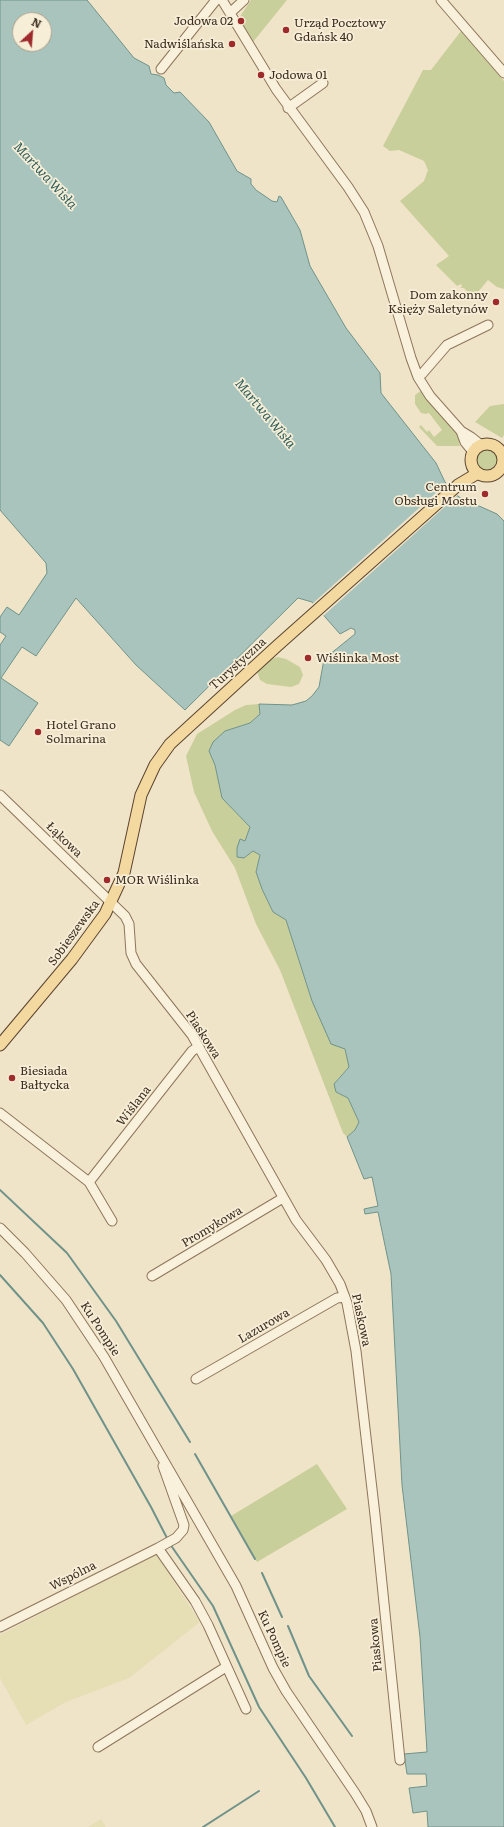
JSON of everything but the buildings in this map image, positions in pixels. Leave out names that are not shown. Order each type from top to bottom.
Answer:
[{"type":"main road","points":[[492,444],[503,456],[502,468],[489,475],[475,469],[477,448],[492,444]]},
{"type":"main road","name":"Turystyczna","points":[[178,735],[457,486],[463,474],[475,469]]},
{"type":"main road","name":"Sobieszewska","points":[[0,1045],[100,924],[119,888],[128,862],[136,812],[144,787],[159,758],[178,735]]},
{"type":"street","points":[[161,69],[216,0]]},
{"type":"street","points":[[222,0],[258,63],[288,108],[348,187],[368,219],[378,246],[410,358],[418,377],[430,396],[461,431],[465,442],[477,448]]},
{"type":"street","points":[[230,13],[244,0]]},
{"type":"street","points":[[441,0],[504,73]]},
{"type":"street","points":[[288,108],[323,83]]},
{"type":"street","points":[[418,377],[447,345],[488,325]]},
{"type":"street","name":"Łąkowa","points":[[0,794],[112,903]]},
{"type":"street","name":"Piaskowa","points":[[112,903],[125,916],[129,924],[131,953],[136,964],[188,1029],[283,1198],[299,1224],[326,1260],[340,1284],[345,1297],[356,1351],[365,1422],[400,1760]]},
{"type":"street","name":"Wiślana","points":[[89,1182],[192,1051],[198,1047]]},
{"type":"street","points":[[0,1113],[89,1182],[112,1222]]},
{"type":"street","name":"Promykowa","points":[[152,1276],[283,1198]]},
{"type":"street","name":"Ku Pompie","points":[[0,1228],[26,1252],[85,1327],[124,1390],[236,1586],[273,1668],[286,1691],[355,1793],[366,1811],[372,1827]]},
{"type":"street","name":"Lazurowa","points":[[196,1379],[337,1298],[345,1297]]},
{"type":"street","name":"Ku Pompie","points":[[160,1547],[176,1538],[183,1530],[184,1525],[160,1459],[162,1456]]},
{"type":"street","points":[[160,1547],[195,1601],[208,1625],[246,1709]]},
{"type":"street","name":"Wspólna","points":[[0,1627],[160,1547]]},
{"type":"street","points":[[98,1747],[226,1667]]},
{"type":"shaded area","points":[[156,1554],[200,1622],[129,1678],[66,1702],[26,1725],[0,1678],[0,1635]]},
{"type":"shaded area","points":[[101,1819],[106,1827],[88,1827]]},
{"type":"green space","points":[[251,0],[287,0],[253,42],[239,18]]},
{"type":"green space","points":[[461,31],[504,81],[504,289],[497,287],[488,280],[473,298],[464,288],[460,288],[462,287],[461,284],[457,286],[436,265],[449,256],[400,201],[424,181],[428,170],[424,161],[399,150],[390,151],[383,146],[423,70],[431,70]]},
{"type":"green space","points":[[422,390],[461,439],[459,442],[460,446],[437,446],[419,427],[421,425],[427,432],[429,430],[434,437],[442,430],[429,413],[421,413],[415,404],[415,395]]},
{"type":"green space","points":[[504,404],[504,435],[502,438],[475,422],[490,406]]},
{"type":"green space","points":[[487,449],[495,452],[498,460],[495,468],[487,471],[479,468],[476,460],[479,452]]},
{"type":"green space","points":[[278,657],[286,659],[300,667],[303,675],[299,684],[291,687],[267,684],[260,680],[257,671],[271,659]]},
{"type":"green space","points":[[259,704],[260,714],[250,723],[225,731],[209,751],[215,765],[222,798],[250,827],[245,841],[239,839],[244,858],[253,851],[260,855],[256,872],[262,889],[273,912],[286,920],[312,1001],[345,1049],[349,1067],[337,1080],[336,1092],[348,1098],[359,1122],[355,1130],[347,1137],[343,1133],[280,970],[256,924],[235,868],[212,831],[194,792],[186,756],[197,734],[235,710],[246,705]]},
{"type":"green space","points":[[317,1464],[347,1509],[257,1562],[231,1516]]},
{"type":"water","name":"Martwa Wisła","points":[[0,0],[87,0],[134,58],[149,66],[151,74],[164,78],[166,85],[174,93],[180,92],[209,122],[237,171],[251,179],[251,184],[256,190],[272,201],[277,202],[279,196],[281,197],[300,230],[310,266],[346,328],[380,373],[381,393],[436,463],[445,482],[459,497],[497,514],[504,521],[504,1827],[428,1827],[427,1811],[413,1813],[409,1788],[427,1786],[426,1774],[407,1774],[404,1754],[427,1752],[420,1637],[402,1485],[391,1274],[378,1212],[365,1214],[364,1209],[378,1206],[372,1177],[364,1179],[347,1137],[355,1130],[359,1122],[348,1098],[336,1092],[334,1084],[349,1067],[345,1049],[331,1044],[312,1001],[286,920],[273,912],[262,889],[256,872],[260,855],[253,851],[244,858],[237,857],[237,848],[240,839],[245,841],[250,827],[222,798],[215,765],[209,751],[213,742],[225,731],[250,723],[260,714],[259,704],[292,705],[306,701],[319,687],[324,659],[355,634],[355,630],[351,628],[340,634],[312,602],[298,598],[185,710],[136,665],[76,598],[36,656],[22,647],[1,678],[38,703],[9,746],[0,740],[0,645],[6,636],[0,632],[0,617],[7,607],[19,615],[47,573],[46,563],[0,510]]},
{"type":"pier","points":[[448,482],[459,494],[322,617],[311,605]]},
{"type":"waterway","points":[[0,1190],[67,1253],[116,1321],[190,1442]]},
{"type":"waterway","points":[[0,1275],[43,1323],[73,1369],[168,1540]]},
{"type":"waterway","points":[[195,1454],[255,1559]]},
{"type":"waterway","points":[[170,1544],[213,1606],[259,1707],[306,1778],[335,1827]]},
{"type":"waterway","points":[[262,1573],[282,1617]]},
{"type":"waterway","points":[[288,1626],[309,1676],[352,1736]]},
{"type":"waterway","points":[[203,1827],[259,1791]]},
{"type":"place","name":"Jodowa 02","points":[[241,21]]},
{"type":"place","name":"Urząd Pocztowy Gdańsk 40","points":[[286,30]]},
{"type":"place","name":"Nadwiślańska","points":[[232,44]]},
{"type":"place","name":"Jodowa 01","points":[[261,75]]},
{"type":"place","name":"Dom zakonny Księży Saletynów","points":[[496,302]]},
{"type":"place","name":"Centrum Obsługi Mostu","points":[[485,494]]},
{"type":"place","name":"Wiślinka Most","points":[[308,658]]},
{"type":"place","name":"Hotel Grano Solmarina","points":[[38,732]]},
{"type":"place","name":"MOR Wiślinka","points":[[107,880]]},
{"type":"place","name":"Biesiada Bałtycka","points":[[12,1078]]}]
